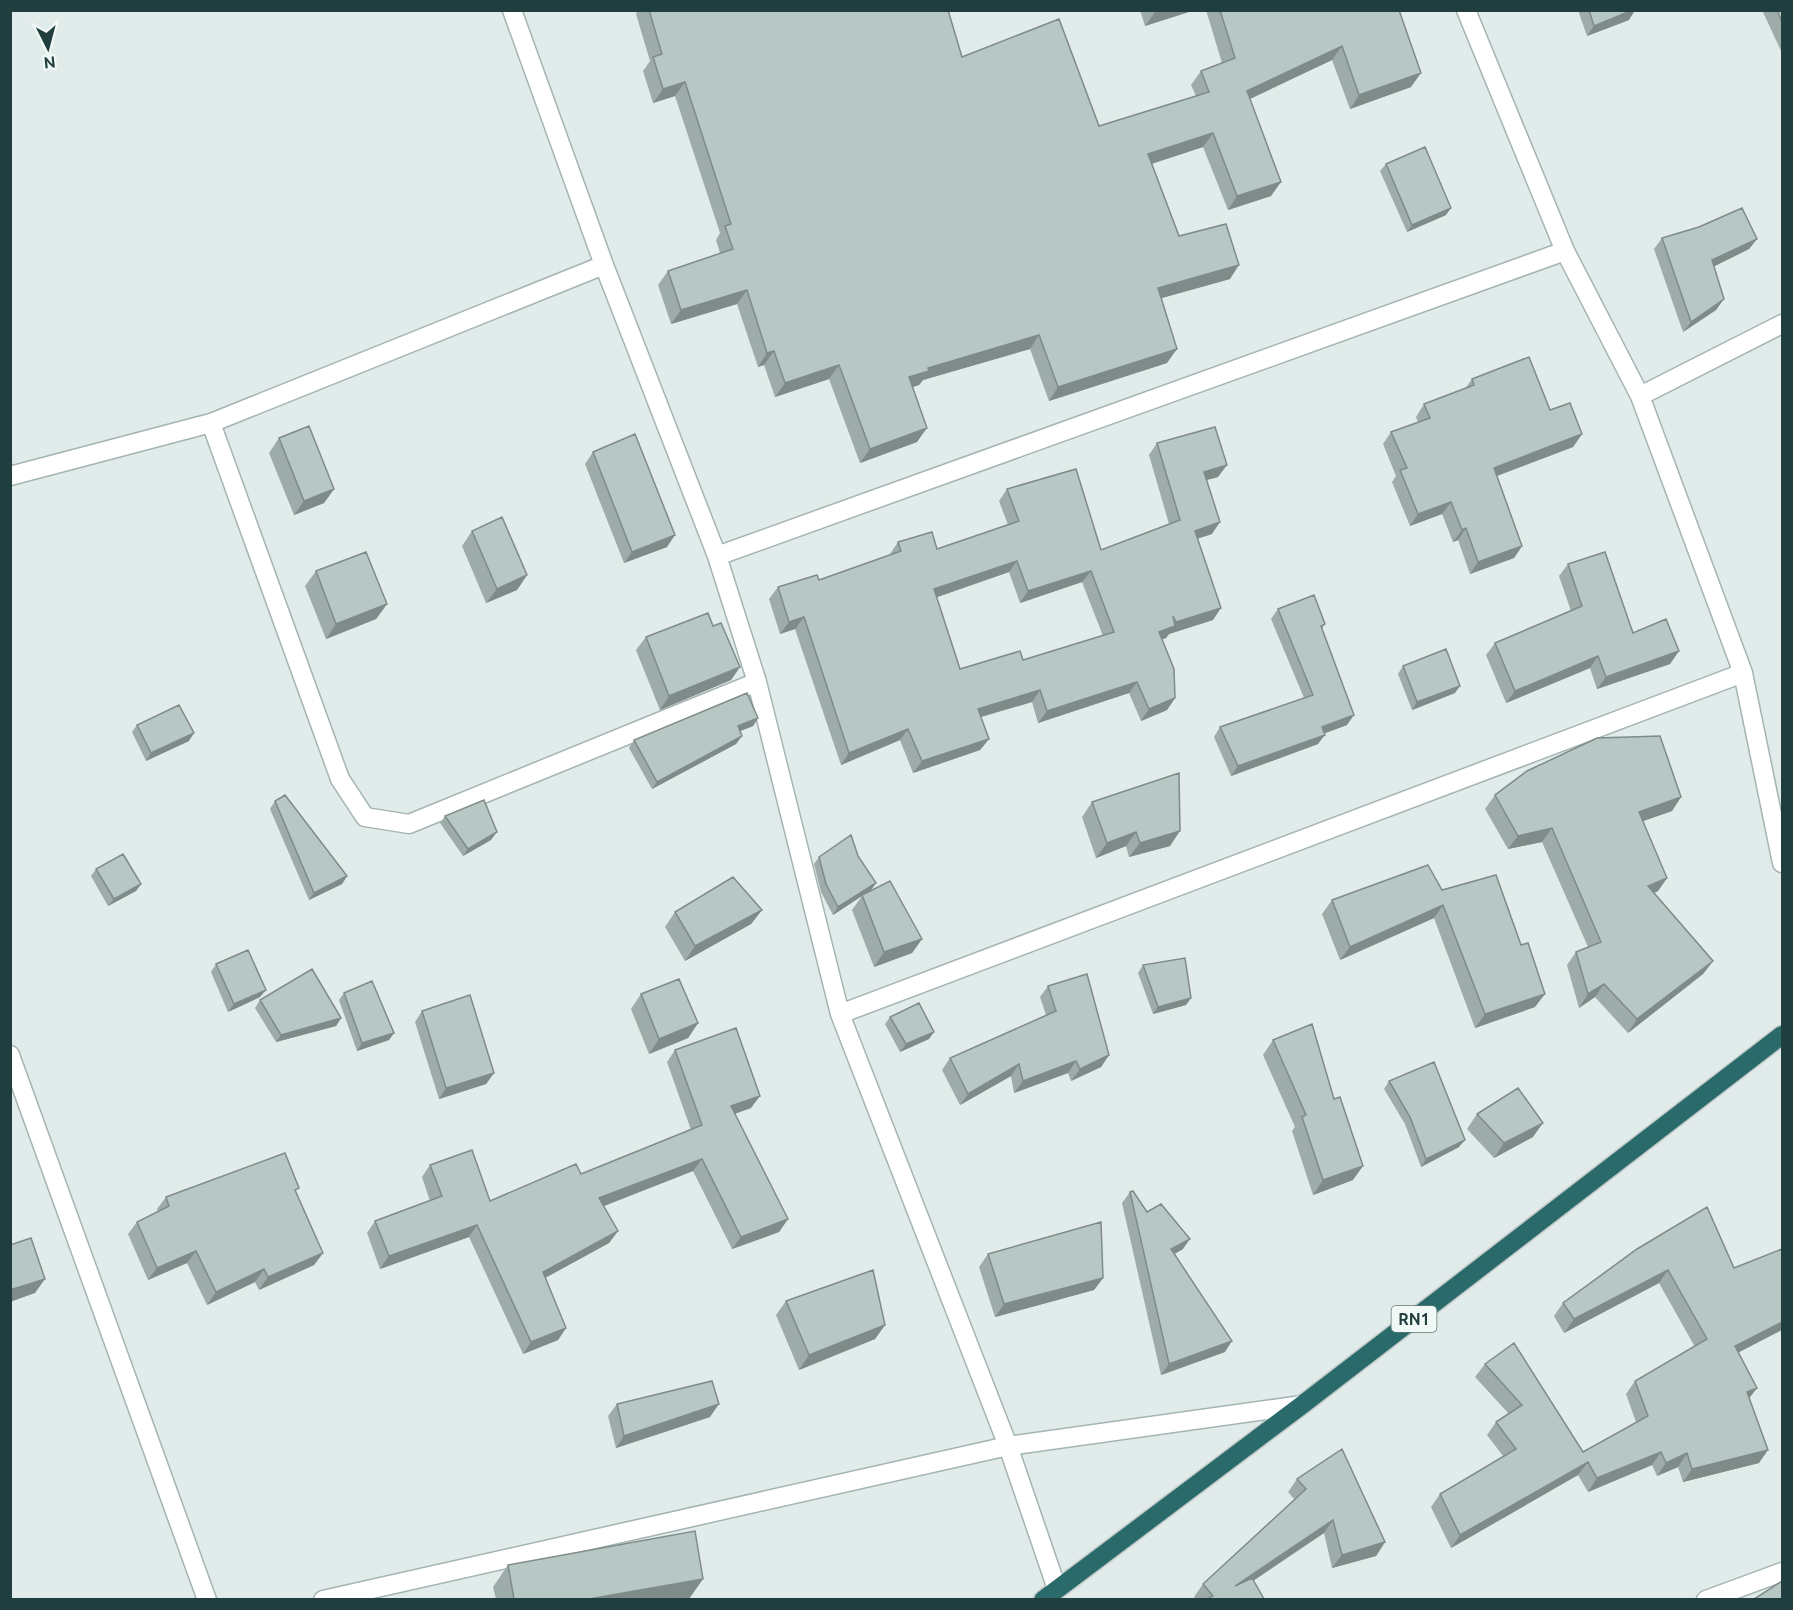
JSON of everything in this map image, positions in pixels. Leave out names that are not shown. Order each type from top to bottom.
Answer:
[{"type":"highway","name":"RN1","points":[[1050,1594],[1302,1405],[1782,1035]]},
{"type":"street","points":[[512,10],[604,265],[717,556],[757,682],[840,1014],[1008,1446],[1050,1594]]},
{"type":"street","points":[[1466,10],[1565,251],[1640,396],[1743,673],[1782,863]]},
{"type":"street","points":[[717,556],[1565,251]]},
{"type":"street","points":[[10,476],[211,423],[604,265]]},
{"type":"street","points":[[1640,396],[1782,324]]},
{"type":"street","points":[[211,423],[340,779],[365,816],[409,824],[757,682]]},
{"type":"street","points":[[840,1014],[1743,673]]},
{"type":"street","points":[[10,1055],[207,1599]]},
{"type":"street","points":[[323,1599],[1008,1446],[1302,1405]]},
{"type":"street","points":[[1706,1599],[1782,1572]]},
{"type":"building","points":[[649,10],[948,10],[962,57],[1059,19],[1099,126],[1209,92],[1201,71],[1235,58],[1220,10],[1399,10],[1421,73],[1359,95],[1342,46],[1247,91],[1281,182],[1237,196],[1213,133],[1148,154],[1179,236],[1226,224],[1239,265],[1158,288],[1177,349],[1058,387],[1039,335],[928,368],[929,371],[909,377],[927,428],[870,449],[839,365],[785,383],[774,351],[767,353],[747,290],[681,310],[668,271],[733,249],[725,226],[731,224],[685,82],[663,89],[653,57],[662,54]]},
{"type":"building","points":[[1589,10],[1633,10],[1594,26]]},
{"type":"building","points":[[1777,10],[1782,10],[1782,22]]},
{"type":"building","points":[[1425,147],[1451,208],[1412,225],[1386,164]]},
{"type":"building","points":[[1742,208],[1757,239],[1712,260],[1724,299],[1691,322],[1662,238],[1699,227]]},
{"type":"building","points":[[1529,357],[1550,410],[1570,403],[1582,434],[1494,468],[1522,546],[1478,562],[1466,528],[1462,530],[1451,502],[1418,514],[1400,470],[1407,468],[1391,432],[1430,418],[1424,404],[1474,385],[1472,379]]},
{"type":"building","points":[[309,426],[334,489],[304,501],[279,438]]},
{"type":"building","points":[[1215,427],[1227,465],[1204,472],[1220,522],[1195,531],[1221,608],[1176,622],[1173,616],[1175,626],[1159,632],[1174,669],[1175,698],[1149,709],[1137,682],[1047,711],[1040,690],[978,709],[989,739],[922,761],[908,729],[849,753],[804,617],[789,622],[778,587],[817,575],[819,580],[901,551],[898,542],[932,532],[937,549],[1019,521],[1007,489],[1076,469],[1101,550],[1180,520],[1157,443]],"holes":[[[1017,561],[1028,591],[1091,571],[1114,632],[1023,660],[1020,651],[960,669],[934,589]]]},
{"type":"building","points":[[635,434],[675,535],[632,552],[593,452]]},
{"type":"building","points":[[502,517],[527,575],[497,589],[472,531]]},
{"type":"building","points":[[366,552],[387,604],[336,624],[316,571]]},
{"type":"building","points":[[1605,552],[1633,633],[1666,619],[1679,651],[1606,677],[1598,656],[1515,691],[1495,643],[1582,606],[1568,564]]},
{"type":"building","points":[[1314,595],[1325,624],[1321,626],[1354,715],[1322,727],[1325,735],[1238,766],[1220,727],[1313,695],[1278,609]]},
{"type":"building","points":[[708,613],[713,626],[721,623],[740,667],[669,696],[646,637]]},
{"type":"building","points":[[1446,649],[1460,686],[1417,702],[1403,666]]},
{"type":"building","points":[[747,693],[758,718],[738,726],[742,736],[657,782],[634,740]]},
{"type":"building","points":[[179,705],[194,733],[151,753],[137,725]]},
{"type":"building","points":[[1660,736],[1681,797],[1639,812],[1667,878],[1648,886],[1713,961],[1637,1019],[1604,984],[1588,994],[1576,952],[1601,942],[1552,828],[1518,836],[1495,795],[1527,771],[1597,738]]},
{"type":"building","points":[[1179,773],[1180,831],[1140,843],[1136,832],[1107,843],[1092,802]]},
{"type":"building","points":[[285,795],[347,876],[314,893],[275,801]]},
{"type":"building","points":[[484,800],[497,832],[468,849],[445,816]]},
{"type":"building","points":[[851,835],[858,856],[876,883],[838,907],[826,884],[819,857]]},
{"type":"building","points":[[123,854],[141,884],[114,899],[96,869]]},
{"type":"building","points":[[1428,865],[1442,890],[1496,875],[1521,945],[1528,943],[1545,994],[1485,1014],[1443,905],[1350,947],[1332,900]]},
{"type":"building","points":[[733,877],[762,910],[695,946],[675,912]]},
{"type":"building","points":[[890,881],[922,939],[884,952],[862,895]]},
{"type":"building","points":[[248,950],[266,990],[234,1004],[216,964]]},
{"type":"building","points":[[1185,958],[1191,998],[1158,1007],[1143,965]]},
{"type":"building","points":[[312,969],[341,1018],[281,1035],[260,1000]]},
{"type":"building","points":[[1087,974],[1109,1055],[1080,1069],[1076,1061],[1023,1081],[1019,1064],[968,1094],[950,1058],[1056,1011],[1048,986]]},
{"type":"building","points":[[679,979],[698,1023],[659,1039],[641,994]]},
{"type":"building","points":[[372,981],[394,1033],[362,1043],[344,993]]},
{"type":"building","points":[[470,995],[494,1073],[446,1088],[422,1011]]},
{"type":"building","points":[[919,1003],[934,1032],[906,1044],[890,1017]]},
{"type":"building","points":[[1312,1024],[1334,1099],[1340,1097],[1363,1166],[1323,1180],[1302,1117],[1306,1115],[1273,1040]]},
{"type":"building","points":[[736,1028],[760,1096],[731,1106],[788,1219],[741,1237],[702,1159],[599,1198],[618,1231],[543,1272],[566,1328],[531,1342],[477,1225],[389,1256],[375,1221],[442,1196],[430,1165],[472,1150],[490,1201],[576,1164],[581,1174],[702,1125],[675,1050]]},
{"type":"building","points":[[1434,1062],[1465,1140],[1426,1159],[1410,1117],[1389,1081]]},
{"type":"building","points":[[1518,1088],[1543,1123],[1504,1143],[1477,1114]]},
{"type":"building","points":[[285,1153],[299,1188],[295,1190],[323,1253],[268,1277],[264,1269],[216,1292],[196,1251],[157,1268],[137,1222],[169,1206],[166,1197]]},
{"type":"building","points":[[1133,1191],[1147,1212],[1161,1204],[1190,1239],[1171,1249],[1232,1341],[1169,1364],[1130,1192]]},
{"type":"building","points":[[1707,1207],[1734,1268],[1782,1249],[1782,1322],[1735,1346],[1757,1388],[1747,1392],[1768,1450],[1692,1469],[1687,1453],[1666,1463],[1661,1452],[1597,1478],[1588,1462],[1460,1535],[1440,1494],[1516,1449],[1496,1422],[1522,1405],[1485,1364],[1514,1343],[1583,1452],[1648,1416],[1635,1381],[1707,1339],[1668,1270],[1574,1319],[1563,1303],[1637,1249]]},
{"type":"building","points":[[1101,1222],[1103,1278],[1004,1304],[988,1254]]},
{"type":"building","points":[[31,1238],[45,1279],[10,1290],[10,1245]]},
{"type":"building","points":[[873,1270],[885,1325],[809,1355],[786,1301]]},
{"type":"building","points":[[712,1381],[719,1404],[624,1436],[617,1404]]},
{"type":"building","points":[[1342,1449],[1385,1542],[1342,1555],[1333,1520],[1235,1586],[1252,1578],[1264,1599],[1206,1599],[1213,1596],[1203,1584],[1306,1489],[1297,1479]]},
{"type":"building","points":[[695,1531],[703,1579],[589,1599],[514,1599],[508,1565]]},
{"type":"building","points":[[1782,1581],[1782,1599],[1754,1599]]}]
